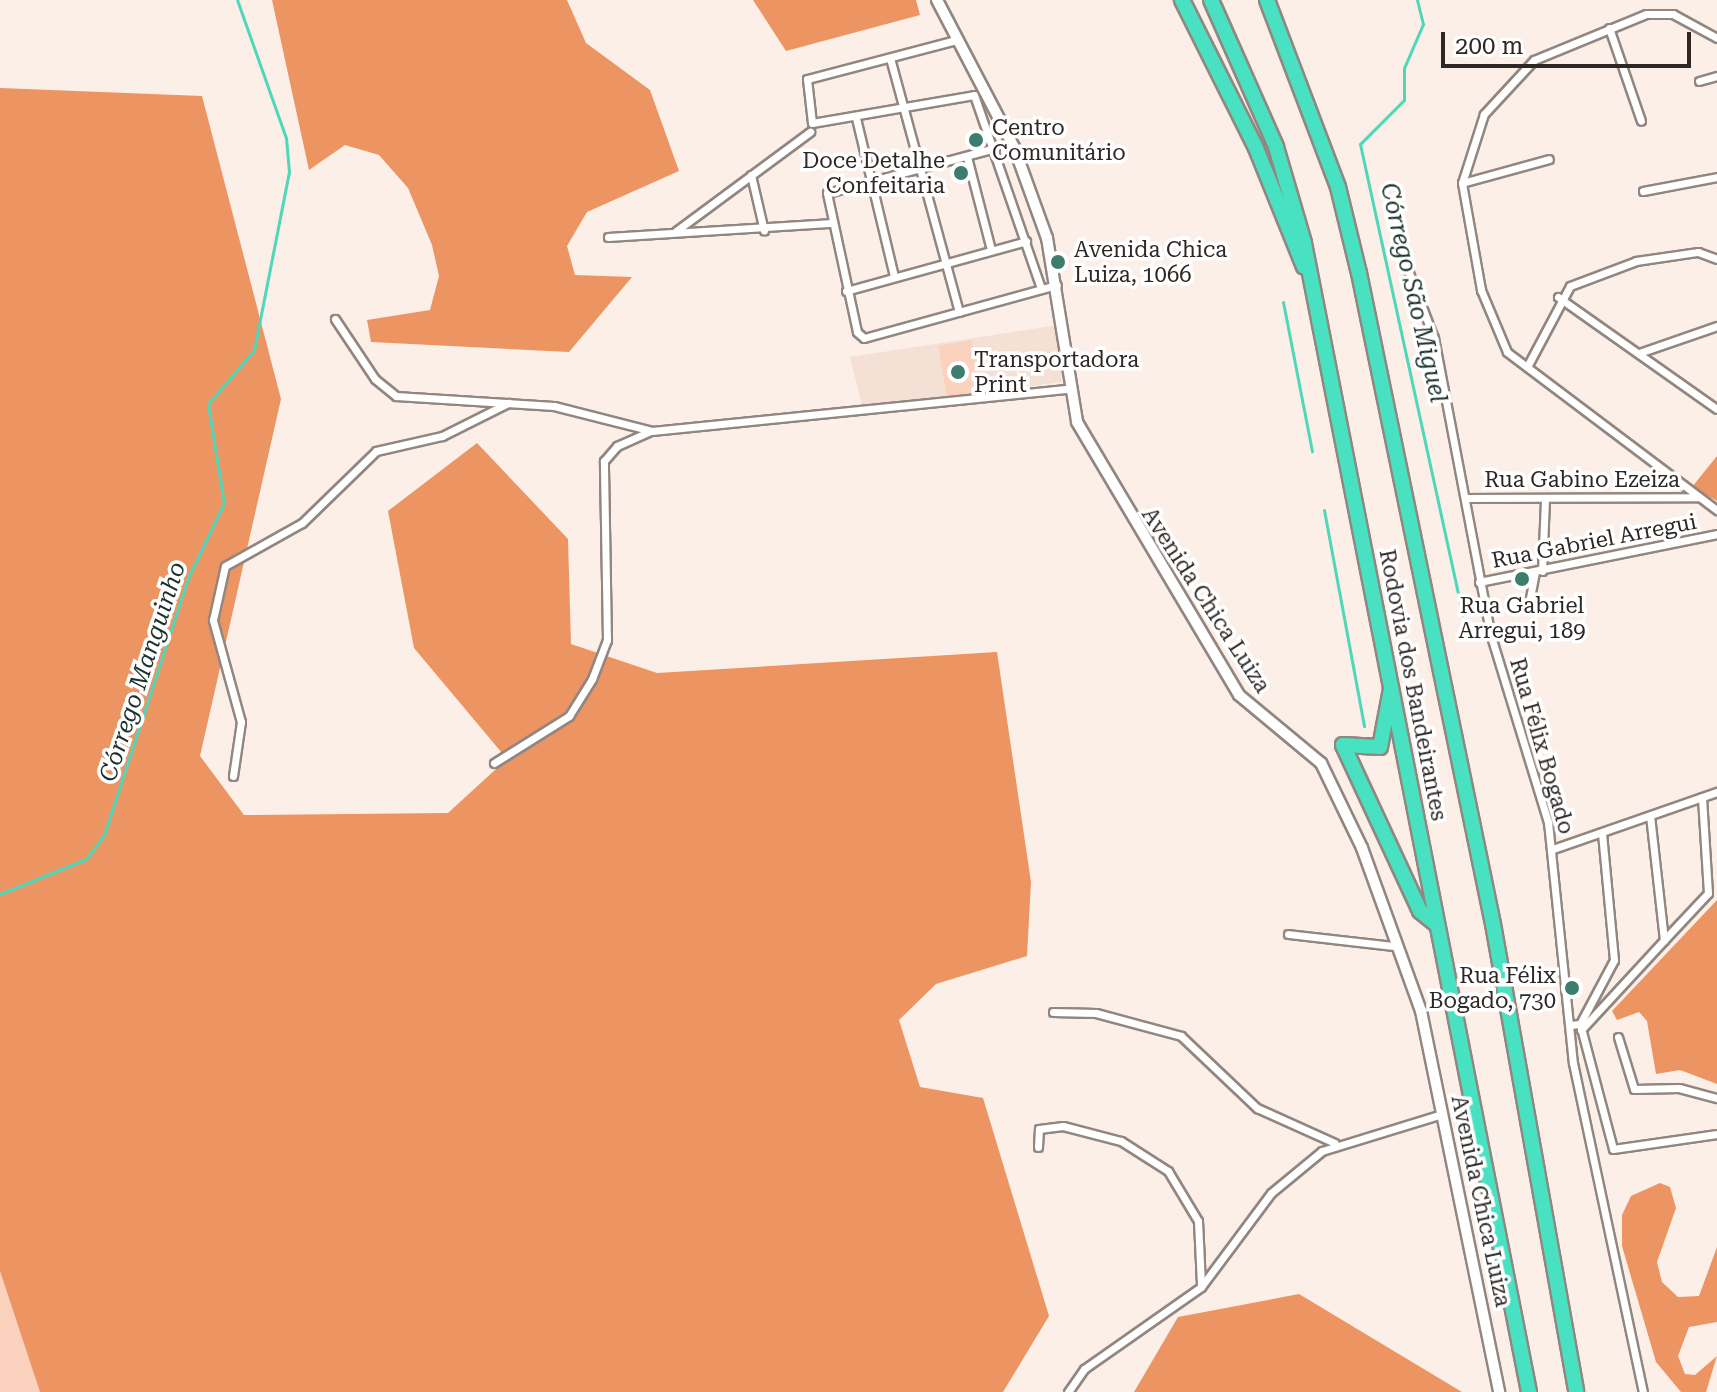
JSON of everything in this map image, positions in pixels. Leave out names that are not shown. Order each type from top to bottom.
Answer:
[{"type":"highway","points":[[1182,0],[1312,281]]},
{"type":"highway","name":"Rodovia dos Bandeirantes","points":[[1211,0],[1276,147],[1312,281],[1529,1392]]},
{"type":"highway","name":"Rodovia dos Bandeirantes","points":[[1270,0],[1338,187],[1359,273],[1493,924],[1576,1392]]},
{"type":"highway","points":[[1391,689],[1380,747],[1343,745],[1420,911],[1437,925]]},
{"type":"main road","name":"Avenida Chica Luiza","points":[[937,0],[1014,147],[1060,284],[1068,389],[1113,492],[1239,695],[1329,775],[1421,1011],[1499,1392]]},
{"type":"street","points":[[1717,38],[1660,13],[1609,28],[1534,60],[1503,88],[1477,128],[1462,183],[1486,305],[1507,352],[1717,510]]},
{"type":"street","points":[[1609,28],[1641,121]]},
{"type":"street","points":[[956,40],[812,76],[804,87],[814,125],[856,118],[956,93],[974,95],[995,148],[1041,289]]},
{"type":"street","points":[[890,58],[959,312]]},
{"type":"street","points":[[1699,81],[1717,76]]},
{"type":"street","points":[[856,118],[894,276]]},
{"type":"street","points":[[674,233],[810,132]]},
{"type":"street","points":[[995,148],[830,191],[824,200],[829,223],[846,291],[864,338],[1060,284]]},
{"type":"street","points":[[967,157],[991,250]]},
{"type":"street","points":[[1462,183],[1549,159]]},
{"type":"street","points":[[751,175],[764,231]]},
{"type":"street","points":[[1643,191],[1717,177]]},
{"type":"street","points":[[608,237],[764,231],[829,223]]},
{"type":"street","points":[[846,291],[1026,241]]},
{"type":"street","points":[[1528,365],[1558,297],[1589,276],[1636,261],[1698,252],[1717,259]]},
{"type":"street","name":"Rua Félix Bogado","points":[[1403,257],[1434,338],[1479,582],[1553,849],[1570,1025],[1643,1392]]},
{"type":"street","points":[[1558,297],[1717,409]]},
{"type":"street","points":[[335,319],[389,393],[420,401],[510,402],[606,415],[652,431]]},
{"type":"street","points":[[1639,353],[1717,326]]},
{"type":"street","points":[[494,763],[569,716],[592,679],[607,640],[604,461],[617,446],[652,431],[1068,389]]},
{"type":"street","points":[[233,776],[241,722],[213,620],[225,566],[302,523],[376,451],[442,436],[510,402]]},
{"type":"street","name":"Rua Gabino Ezeiza","points":[[1465,498],[1699,497]]},
{"type":"street","points":[[1528,608],[1538,572],[1545,498]]},
{"type":"street","name":"Rua Gabriel Arregui","points":[[1479,582],[1717,534]]},
{"type":"street","points":[[1553,849],[1717,792]]},
{"type":"street","points":[[1581,1027],[1708,893],[1702,797]]},
{"type":"street","points":[[1650,816],[1664,940]]},
{"type":"street","points":[[1602,834],[1615,954],[1581,1027],[1613,1149],[1717,1134]]},
{"type":"street","points":[[1288,934],[1394,946]]},
{"type":"street","points":[[1053,1012],[1096,1013],[1181,1036],[1257,1108],[1335,1143]]},
{"type":"street","points":[[1570,1025],[1581,1027]]},
{"type":"street","points":[[1618,1037],[1634,1089],[1679,1088],[1717,1098]]},
{"type":"street","points":[[1068,1392],[1084,1369],[1201,1287],[1271,1193],[1335,1143],[1442,1114]]},
{"type":"street","points":[[1038,1147],[1039,1129],[1063,1126],[1121,1141],[1168,1171],[1198,1221],[1201,1287]]},
{"type":"shaded area","points":[[272,0],[567,0],[586,43],[650,90],[679,171],[587,212],[567,246],[575,275],[632,277],[569,352],[371,342],[367,320],[430,310],[439,276],[432,245],[408,188],[379,155],[345,145],[309,170]]},
{"type":"shaded area","points":[[753,0],[916,0],[920,15],[786,51]]},
{"type":"shaded area","points":[[0,88],[202,96],[281,399],[200,756],[244,815],[448,813],[507,759],[414,648],[388,511],[477,443],[568,539],[571,644],[657,673],[997,652],[1031,882],[1027,956],[936,984],[899,1020],[920,1087],[983,1098],[1049,1316],[1003,1392],[40,1392],[0,1271]]},
{"type":"shaded area","name":"Transportadora Print","points":[[1058,325],[1062,382],[863,409],[850,357]]},
{"type":"shaded area","points":[[972,340],[980,393],[947,398],[938,346]]},
{"type":"shaded area","points":[[1717,456],[1717,501],[1692,487]]},
{"type":"shaded area","points":[[1717,900],[1717,1084],[1680,1070],[1656,1074],[1647,1021],[1639,1012],[1617,1020],[1612,1011]]},
{"type":"shaded area","points":[[1660,1183],[1670,1187],[1676,1208],[1657,1262],[1662,1282],[1678,1297],[1699,1296],[1717,1247],[1717,1322],[1689,1327],[1678,1356],[1685,1374],[1695,1375],[1717,1356],[1706,1392],[1681,1392],[1656,1362],[1622,1246],[1622,1215],[1631,1196]]},
{"type":"shaded area","points":[[1,1271],[40,1392],[0,1392]]},
{"type":"shaded area","points":[[1299,1294],[1462,1392],[1134,1392],[1178,1317]]},
{"type":"waterway","name":"Córrego Manguinho","points":[[0,894],[86,859],[104,835],[188,578],[224,503],[208,404],[254,350],[289,172],[286,138],[237,0]]},
{"type":"waterway","name":"Córrego São Miguel","points":[[1417,0],[1423,24],[1404,68],[1404,100],[1360,144],[1463,615]]},
{"type":"waterway","points":[[1283,302],[1312,451]]},
{"type":"waterway","points":[[1324,510],[1364,726]]},
{"type":"place","name":"Centro Comunitário","points":[[976,140]]},
{"type":"place","name":"Doce Detalhe Confeitaria","points":[[961,173]]},
{"type":"place","name":"Avenida Chica Luiza, 1066","points":[[1058,262]]},
{"type":"place","name":"Transportadora Print","points":[[958,372]]},
{"type":"place","name":"Rua Gabriel Arregui, 189","points":[[1522,579]]},
{"type":"place","name":"Rua Félix Bogado, 730","points":[[1572,988]]}]
